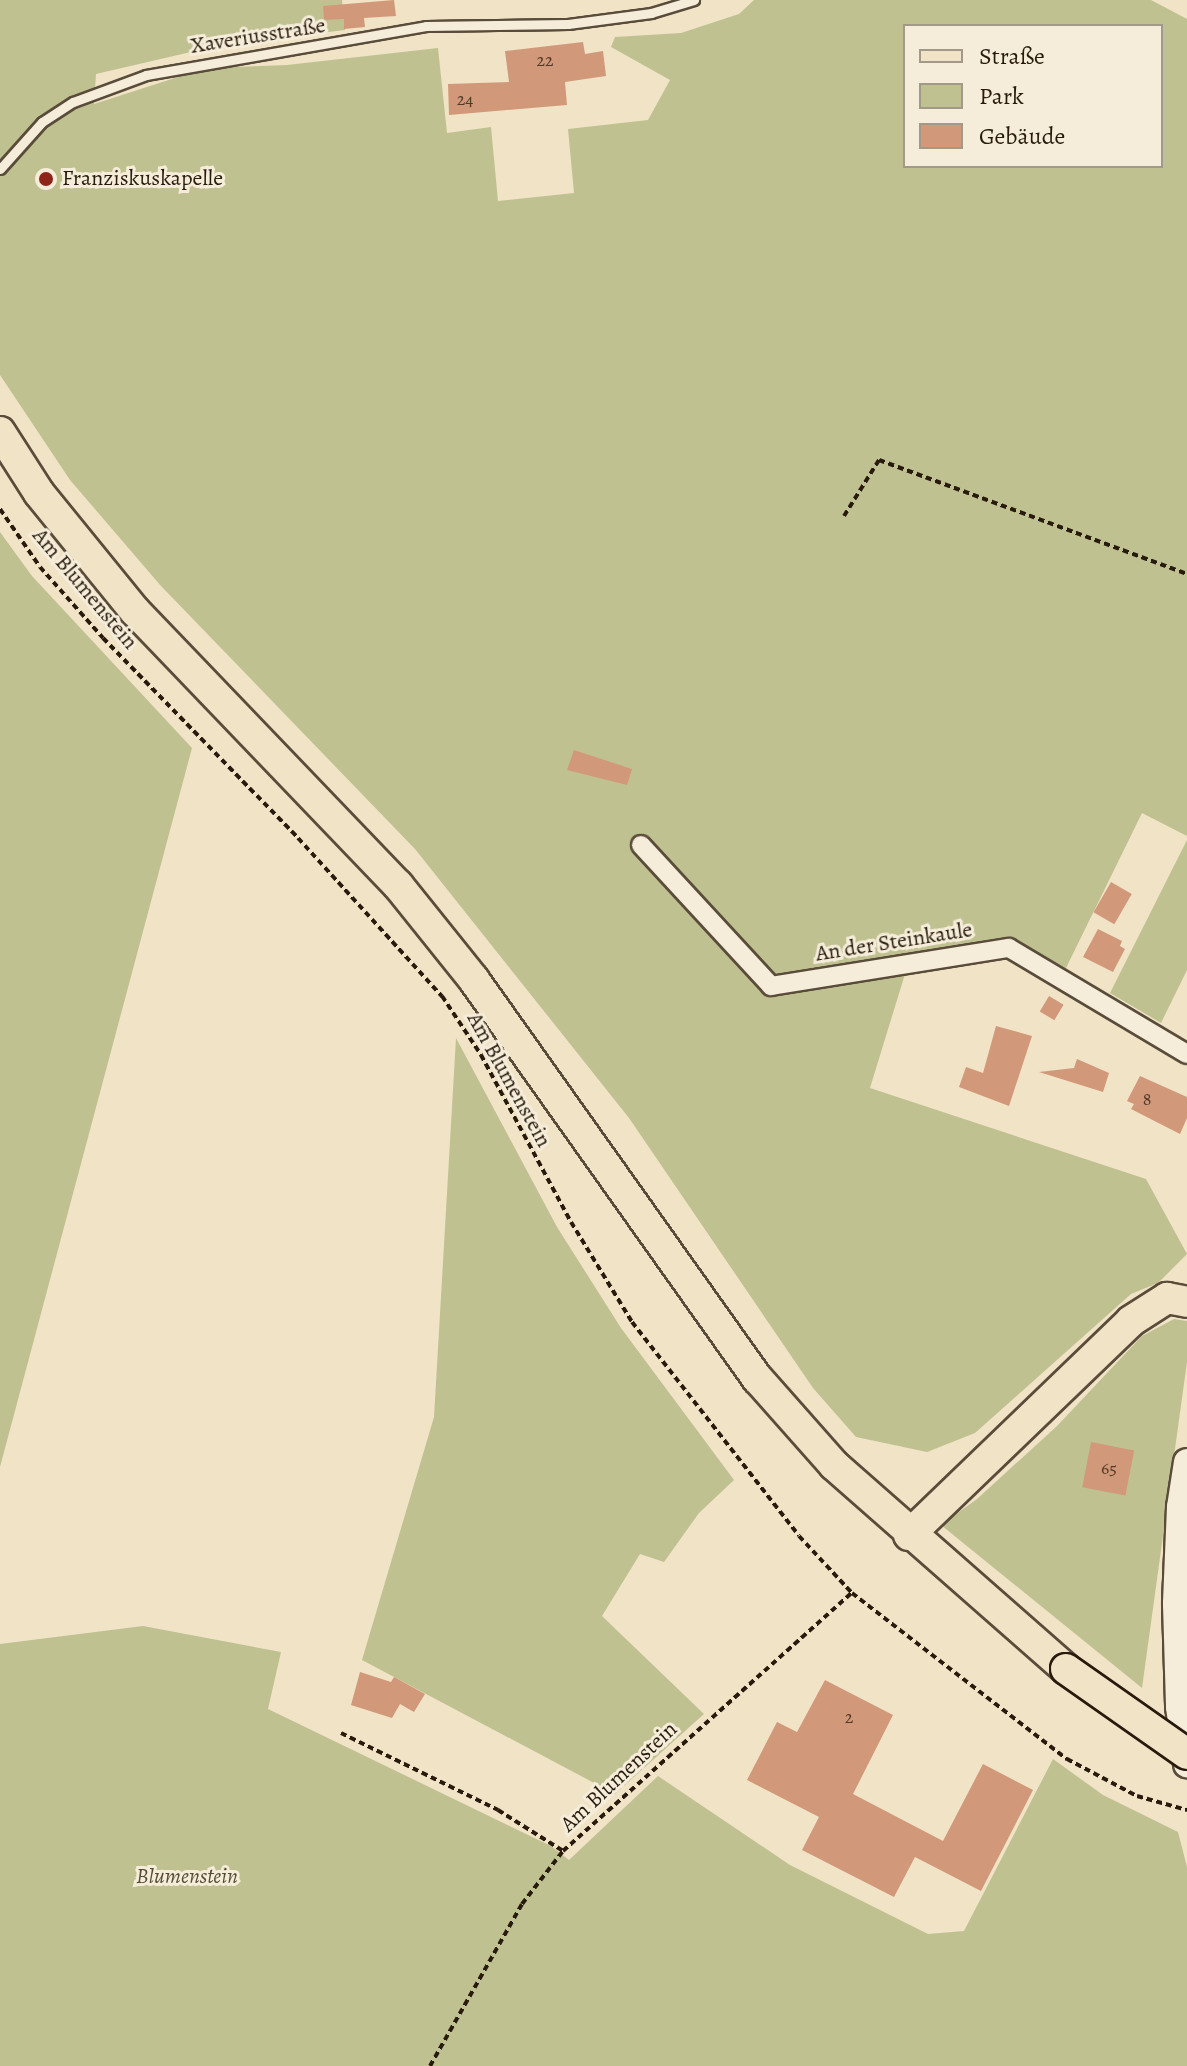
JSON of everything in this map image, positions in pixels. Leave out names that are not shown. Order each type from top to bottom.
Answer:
[{"type":"main road","points":[[0,432],[39,493],[135,611],[398,885],[474,980],[758,1379],[834,1465],[909,1535],[1066,1669],[1187,1754]]},
{"type":"main road","points":[[909,1535],[1131,1321],[1167,1298],[1187,1302]]},
{"type":"street","name":"An der Steinkaule","points":[[641,845],[771,986],[1009,948],[1187,1054]]},
{"type":"street","points":[[1187,1462],[1176,1604],[1179,1707],[1187,1764]]},
{"type":"lane","name":"Xaveriusstraße","points":[[0,169],[42,122],[73,102],[146,75],[426,26],[568,24],[651,13],[694,0]]},
{"type":"path","points":[[844,516],[879,460],[1187,574]]},
{"type":"path","name":"Am Blumenstein","points":[[0,509],[40,567],[103,638],[298,838],[442,996],[481,1055],[571,1222],[632,1322],[720,1440],[852,1593],[1067,1759],[1137,1796],[1187,1810]]},
{"type":"path","name":"Am Blumenstein","points":[[341,1733],[498,1810],[563,1851],[852,1593]]},
{"type":"path","points":[[430,2066],[522,1904],[563,1851]]},
{"type":"green space","points":[[0,0],[342,0],[345,30],[221,45],[96,74],[94,104],[206,68],[287,65],[438,48],[447,133],[491,127],[498,201],[574,193],[568,129],[648,120],[670,80],[611,47],[615,37],[681,33],[739,14],[754,0],[1151,0],[1187,19],[1187,836],[1142,813],[1066,968],[1011,938],[903,955],[905,974],[870,1088],[1146,1179],[1187,1254],[1158,1283],[1131,1294],[975,1433],[927,1452],[856,1437],[813,1388],[629,1118],[415,849],[161,586],[70,480],[0,375]]},
{"type":"green space","points":[[0,532],[32,576],[192,748],[0,1467]]},
{"type":"green space","points":[[1187,840],[1187,970],[1161,1023],[1110,993]]},
{"type":"green space","points":[[456,1038],[557,1227],[621,1328],[734,1480],[699,1513],[664,1562],[640,1554],[602,1616],[704,1714],[615,1794],[362,1660],[434,1417]]},
{"type":"green space","points":[[1174,1319],[1187,1321],[1187,1362],[1142,1688],[941,1525],[977,1499],[1057,1426],[1142,1336]]},
{"type":"green space","name":"Blumenstein","points":[[143,1626],[281,1652],[268,1709],[551,1846],[569,1860],[658,1776],[790,1865],[928,1934],[964,1931],[1053,1759],[1103,1795],[1178,1832],[1187,1867],[1187,2066],[0,2066],[0,1644]]},
{"type":"building","points":[[394,0],[396,16],[364,18],[365,27],[344,29],[344,19],[324,20],[323,6]]},
{"type":"building","points":[[583,42],[585,54],[603,51],[606,76],[565,82],[567,105],[449,115],[448,84],[509,82],[505,51]]},
{"type":"building","points":[[574,750],[632,769],[627,785],[567,770]]},
{"type":"building","points":[[1111,882],[1132,894],[1114,924],[1094,912]]},
{"type":"building","points":[[1098,929],[1122,941],[1120,946],[1125,949],[1113,972],[1083,957]]},
{"type":"building","points":[[1049,996],[1064,1005],[1054,1020],[1040,1011]]},
{"type":"building","points":[[996,1026],[1032,1036],[1009,1106],[959,1087],[966,1067],[983,1073]]},
{"type":"building","points":[[1077,1059],[1109,1073],[1103,1092],[1039,1072],[1074,1068]]},
{"type":"building","points":[[1140,1076],[1187,1097],[1187,1118],[1180,1134],[1131,1109],[1134,1104],[1127,1101]]},
{"type":"building","points":[[1091,1442],[1134,1450],[1125,1496],[1082,1487]]},
{"type":"building","points":[[360,1672],[391,1682],[394,1677],[425,1694],[414,1712],[400,1704],[392,1718],[351,1705]]},
{"type":"building","points":[[825,1680],[893,1715],[853,1794],[943,1841],[983,1764],[1033,1790],[981,1891],[915,1857],[894,1897],[802,1850],[819,1817],[747,1780],[777,1722],[797,1732]]},
{"type":"place","name":"Franziskuskapelle","points":[[46,179]]}]
